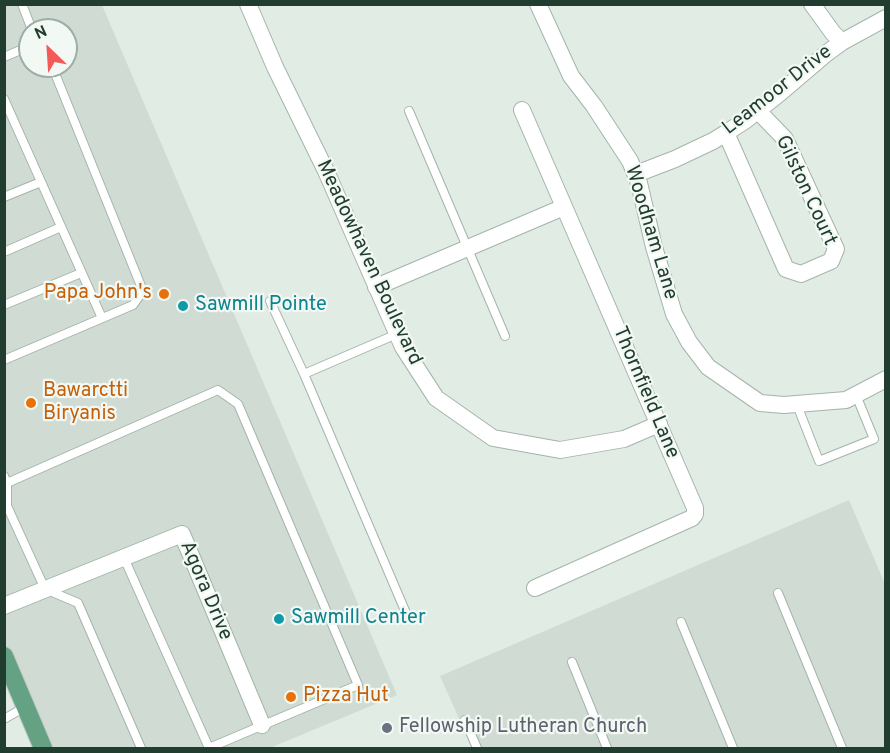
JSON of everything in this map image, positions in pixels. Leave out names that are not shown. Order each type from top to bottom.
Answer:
[{"type":"main road","points":[[4,656],[43,748]]},
{"type":"street","name":"Meadowhaven Boulevard","points":[[248,4],[275,67],[326,171],[402,347],[436,398],[493,438],[560,450],[624,440],[659,424]]},
{"type":"street","name":"Woodham Lane","points":[[538,4],[571,76],[630,161],[636,174],[674,314],[689,342],[708,367],[760,403],[784,405],[846,399],[885,379]]},
{"type":"street","points":[[812,4],[842,42]]},
{"type":"street","name":"Leamoor Drive","points":[[636,174],[675,159],[726,133],[758,111],[842,42],[885,18]]},
{"type":"street","name":"Thornfield Lane","points":[[522,110],[695,508],[692,518],[535,588]]},
{"type":"street","name":"Gilston Court","points":[[726,133],[786,269],[801,274],[831,261],[836,249],[785,139],[758,111]]},
{"type":"street","points":[[376,287],[564,207]]},
{"type":"street","name":"Agora Drive","points":[[4,606],[182,534],[262,726]]},
{"type":"lane","points":[[4,57],[18,51]]},
{"type":"lane","points":[[4,360],[133,305],[143,291],[57,78]]},
{"type":"lane","points":[[4,99],[102,318]]},
{"type":"lane","points":[[409,111],[505,336]]},
{"type":"lane","points":[[4,197],[41,182]]},
{"type":"lane","points":[[4,252],[61,227]]},
{"type":"lane","points":[[4,305],[81,273]]},
{"type":"lane","points":[[270,301],[304,374],[406,613]]},
{"type":"lane","points":[[304,374],[397,334]]},
{"type":"lane","points":[[124,558],[209,748],[358,685],[238,404],[218,390],[6,480],[7,506],[45,590],[78,603],[141,748]]},
{"type":"lane","points":[[797,405],[819,461],[874,439],[856,394]]},
{"type":"lane","points":[[778,593],[842,748]]},
{"type":"lane","points":[[681,622],[733,748]]},
{"type":"lane","points":[[572,662],[607,748]]},
{"type":"lane","points":[[4,719],[26,707]]},
{"type":"lane","points":[[465,720],[477,748]]},
{"type":"shaded area","points":[[4,5],[102,5],[397,695],[270,748],[43,748],[5,656]]},
{"type":"shaded area","points":[[849,500],[885,584],[885,748],[472,748],[440,676]]},
{"type":"place","name":"Papa John's","points":[[164,294]]},
{"type":"place","name":"Sawmill Pointe","points":[[183,306]]},
{"type":"place","name":"Bawarctti Biryanis","points":[[31,403]]},
{"type":"place","name":"Sawmill Center","points":[[279,619]]},
{"type":"place","name":"Pizza Hut","points":[[291,697]]},
{"type":"place","name":"Fellowship Lutheran Church","points":[[387,728]]}]
